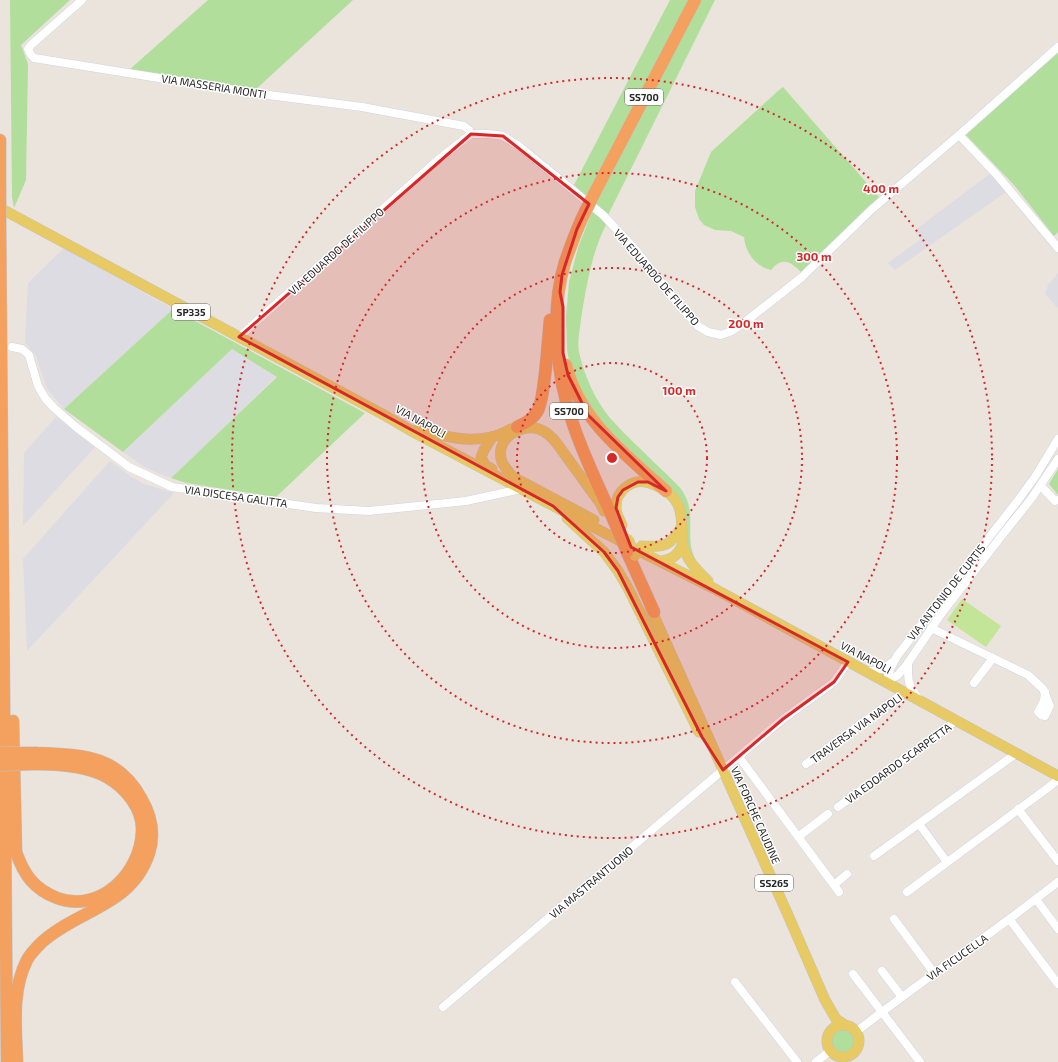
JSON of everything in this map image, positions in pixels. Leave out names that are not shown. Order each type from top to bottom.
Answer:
[{"type":"highway","name":"SS700","points":[[654,612],[578,439],[572,422],[564,390],[557,335],[562,275],[577,229],[695,0]]},
{"type":"highway","points":[[0,140],[7,1062]]},
{"type":"highway","points":[[517,427],[530,420],[540,408],[550,319],[556,286],[562,275]]},
{"type":"highway","points":[[560,292],[563,307],[563,353],[568,375],[579,399],[588,415],[600,430],[666,491]]},
{"type":"highway","points":[[0,753],[36,759],[69,766],[107,777],[122,788],[132,800],[140,814],[142,831],[139,847],[132,867],[125,878],[100,896],[85,901],[74,901],[62,899],[49,894],[40,889],[27,876],[16,852],[12,714],[4,674]]},
{"type":"highway","points":[[0,765],[36,759],[88,757],[114,767],[129,780],[136,789],[148,809],[151,824],[151,846],[146,862],[136,879],[125,891],[109,902],[61,928],[38,946],[27,960],[18,984],[16,1003],[17,1062]]},
{"type":"main road","name":"SP335","points":[[0,208],[384,415]]},
{"type":"main road","name":"VIA NAPOLI","points":[[384,415],[419,428],[514,477],[642,546],[662,561]]},
{"type":"main road","name":"VIA NAPOLI","points":[[384,415],[415,433],[639,551],[715,588],[1017,753],[1058,777]]},
{"type":"main road","points":[[419,428],[444,437],[472,440],[492,437],[517,427]]},
{"type":"main road","points":[[514,477],[502,462],[500,452],[502,444],[510,434],[519,430],[530,427],[540,430],[551,437],[558,445],[615,522]]},
{"type":"main road","points":[[492,437],[482,453],[482,461],[487,467],[519,483],[538,498]]},
{"type":"main road","points":[[615,522],[618,497],[629,485],[638,482],[648,482],[666,491],[680,508],[682,517],[683,544],[690,561],[715,588]]},
{"type":"main road","points":[[553,506],[604,552],[618,571],[628,588],[702,738],[722,768]]},
{"type":"main road","points":[[682,526],[664,550],[662,561],[673,558],[678,554],[683,544]]},
{"type":"main road","points":[[642,546],[660,546],[668,544]]},
{"type":"main road","name":"VIA FORCHE CAUDINE","points":[[654,612],[824,1000],[836,1019],[845,1025]]},
{"type":"main road","name":"VIA FORCHE CAUDINE","points":[[824,1000],[829,1021],[829,1033]]},
{"type":"main road","points":[[829,1033],[836,1027],[845,1025]]},
{"type":"main road","name":"SS265","points":[[845,1025],[849,1026],[856,1032]]},
{"type":"main road","points":[[855,1062],[859,1039],[856,1032]]},
{"type":"main road","name":"SS265","points":[[829,1033],[827,1042],[833,1053]]},
{"type":"main road","points":[[833,1053],[840,1057],[849,1056],[856,1051]]},
{"type":"main road","points":[[833,1053],[845,1062]]},
{"type":"street","name":"VIA MASSERIA MONTI","points":[[82,0],[31,45],[28,49],[34,58],[362,107],[464,126],[471,134]]},
{"type":"street","name":"VIA EDUARDO DE FILIPPO","points":[[239,338],[439,159],[471,134],[503,136],[519,146],[603,215],[635,249],[678,304],[698,326],[708,332],[720,335],[732,331],[802,277],[871,210],[1058,47]]},
{"type":"street","points":[[958,135],[963,138],[996,174],[1058,248]]},
{"type":"street","name":"VIA DISCESA GALITTA","points":[[12,347],[22,349],[29,355],[38,386],[45,398],[54,408],[76,427],[129,467],[172,487],[316,508],[369,510],[466,501],[521,489]]},
{"type":"street","name":"VIA ANTONIO DE CURTIS","points":[[866,671],[882,670],[897,656],[1035,477],[1058,439]]},
{"type":"street","name":"VIA ANTONIO DE CURTIS","points":[[886,682],[898,675],[908,663],[932,628],[1041,486],[1058,459]]},
{"type":"street","points":[[1041,486],[1057,502]]},
{"type":"street","points":[[996,528],[1003,534]]},
{"type":"street","points":[[932,628],[1028,675],[1036,681],[1045,692]]},
{"type":"street","name":"VIA ANTONIO DE CURTIS","points":[[886,682],[890,668],[897,656]]},
{"type":"street","points":[[974,683],[993,658]]},
{"type":"street","name":"VIA MASTRANTUONO","points":[[443,1007],[722,768],[739,757],[783,719],[834,682],[848,662]]},
{"type":"street","points":[[908,663],[910,688],[921,701]]},
{"type":"street","name":"TRAVERSA VIA NAPOLI","points":[[806,764],[905,692]]},
{"type":"street","name":"VIA EDOARDO SCARPETTA","points":[[838,806],[957,720]]},
{"type":"street","points":[[874,856],[1017,753]]},
{"type":"street","points":[[739,757],[836,889],[847,874]]},
{"type":"street","points":[[907,892],[1053,784],[1058,777]]},
{"type":"street","points":[[1018,810],[1058,861]]},
{"type":"street","points":[[798,836],[828,814]]},
{"type":"street","points":[[919,824],[947,862]]},
{"type":"street","name":"VIA FICUCELLA","points":[[856,1032],[934,973],[1010,920],[1058,882]]},
{"type":"street","points":[[1036,899],[1058,929]]},
{"type":"street","points":[[894,919],[934,973]]},
{"type":"street","points":[[1010,920],[1058,984]]},
{"type":"street","points":[[882,972],[902,997]]},
{"type":"street","points":[[853,974],[914,1062]]},
{"type":"street","points":[[735,982],[797,1062]]},
{"type":"street","points":[[880,1013],[920,1062]]},
{"type":"street","points":[[816,1062],[833,1053]]},
{"type":"highlighted area","points":[[471,134],[503,136],[589,204],[577,229],[562,275],[560,292],[563,307],[563,353],[568,375],[588,415],[666,491],[648,482],[638,482],[623,490],[618,497],[616,508],[631,547],[848,662],[834,682],[783,719],[723,770],[702,737],[618,571],[604,552],[553,506],[239,337]]},
{"type":"shaded area","points":[[991,173],[1006,192],[895,270],[888,263],[921,239],[914,231]]},
{"type":"shaded area","points":[[64,248],[173,309],[64,409],[47,389],[36,356],[25,342],[28,283]]},
{"type":"shaded area","points":[[1058,273],[1058,308],[1045,294],[1048,285]]},
{"type":"shaded area","points":[[232,349],[277,376],[171,478],[146,468],[123,452]]},
{"type":"shaded area","points":[[56,417],[95,447],[23,526],[24,453]]},
{"type":"shaded area","points":[[110,461],[130,476],[144,484],[174,493],[27,651],[23,559]]},
{"type":"green space","points":[[10,0],[70,0],[21,45],[28,64],[26,180],[14,208],[12,197]]},
{"type":"green space","points":[[208,0],[353,0],[254,91],[129,70]]},
{"type":"green space","points":[[670,0],[688,0],[586,196],[574,185]]},
{"type":"green space","points":[[700,0],[715,0],[608,215],[595,205]]},
{"type":"green space","points":[[1058,52],[1058,232],[1054,236],[1014,185],[966,135]]},
{"type":"green space","points":[[783,87],[879,197],[801,272],[790,263],[786,262],[779,263],[771,270],[761,266],[749,253],[744,237],[731,231],[715,230],[704,225],[699,219],[695,207],[695,191],[711,152]]},
{"type":"green space","points":[[593,209],[607,223],[597,245],[585,295],[578,340],[581,361],[595,395],[610,418],[681,489],[689,508],[691,545],[693,554],[698,564],[691,557],[687,546],[683,506],[603,428],[572,376],[567,350],[566,317],[569,282],[578,248]]},
{"type":"green space","points":[[173,309],[365,413],[276,497],[186,483],[171,478],[277,377],[232,349],[123,452],[64,409]]},
{"type":"green space","points":[[1058,469],[1058,495],[1049,484]]},
{"type":"green space","points":[[962,599],[1001,626],[986,647],[947,620]]},
{"type":"green space","points":[[842,1029],[851,1033],[855,1042],[851,1051],[842,1055],[833,1051],[829,1042],[833,1033]]}]
